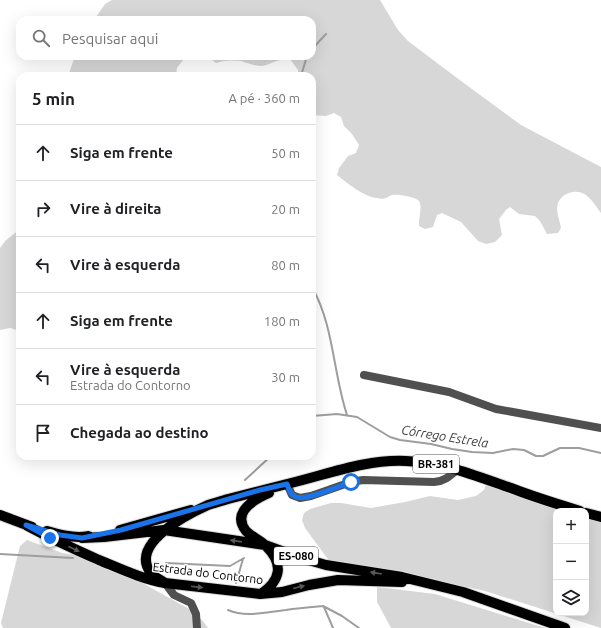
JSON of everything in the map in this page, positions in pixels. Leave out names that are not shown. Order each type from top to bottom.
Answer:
[{"type":"main road","name":"BR-381","points":[[164,530],[209,505],[349,467],[384,461],[424,462],[458,469],[543,500],[570,508]]},
{"type":"main road","name":"BR-381","points":[[260,594],[270,587],[275,581],[278,572],[277,563],[274,555],[265,545],[246,530],[242,521],[243,513],[248,505],[256,499],[287,484]]},
{"type":"main road","points":[[0,515],[26,525],[60,535],[82,538],[121,530],[209,505]]},
{"type":"main road","points":[[589,514],[601,517]]},
{"type":"main road","name":"Estrada do Contorno","points":[[26,525],[50,538],[129,573],[165,583],[260,594],[282,592],[338,580],[428,584]]},
{"type":"main road","points":[[164,530],[155,538],[146,557],[147,566],[151,574],[165,583]]},
{"type":"main road","name":"ES-080","points":[[82,538],[164,530],[265,545],[326,565],[402,577],[463,592],[565,628]]},
{"type":"street","points":[[364,375],[449,392],[496,409],[601,428]]},
{"type":"street","points":[[287,484],[290,493],[295,497],[305,498],[351,482],[363,480],[442,481],[448,479],[458,469]]},
{"type":"street","points":[[165,583],[174,595],[191,603],[196,614],[197,628]]},
{"type":"shaded area","points":[[112,0],[380,0],[398,30],[408,41],[521,125],[601,167],[601,213],[588,197],[580,192],[575,192],[564,195],[558,203],[557,212],[561,228],[558,233],[547,234],[540,221],[535,216],[519,214],[510,207],[499,219],[502,235],[495,242],[486,244],[478,241],[461,222],[442,213],[437,215],[433,227],[425,229],[419,226],[421,207],[419,201],[410,197],[398,195],[392,195],[383,199],[372,197],[356,189],[337,175],[339,168],[348,156],[356,153],[359,145],[352,134],[344,126],[341,117],[334,113],[326,116],[316,115],[316,72],[298,72],[291,60],[316,60],[316,16],[97,16],[105,4]]},
{"type":"shaded area","points":[[74,60],[183,60],[177,68],[176,72],[69,72]]},
{"type":"shaded area","points":[[212,60],[231,60],[225,61],[216,63]]},
{"type":"shaded area","points":[[231,60],[279,60],[262,66]]},
{"type":"shaded area","points":[[16,232],[16,330],[10,328],[0,330],[0,248],[5,241]]},
{"type":"shaded area","points":[[486,484],[564,508],[553,508],[553,613],[485,591],[430,579],[351,567],[330,562],[305,528],[302,520],[304,513],[310,509],[331,503],[341,503],[371,508],[430,496],[458,500],[476,496],[484,490]]},
{"type":"shaded area","points":[[589,516],[601,521],[601,628],[563,616],[589,616]]},
{"type":"shaded area","points":[[27,540],[62,553],[89,557],[137,580],[191,610],[208,628],[3,628],[1,623],[20,546]]},
{"type":"shaded area","points":[[377,587],[435,594],[545,628],[391,628],[377,602]]},
{"type":"waterway","points":[[316,45],[326,34]]},
{"type":"waterway","points":[[302,72],[306,60]]},
{"type":"waterway","points":[[316,296],[325,318],[342,399],[347,415]]},
{"type":"waterway","name":"Córrego Estrela","points":[[316,416],[337,414],[357,417],[390,437],[472,452],[493,453],[513,449],[524,450],[536,456],[543,456],[560,448],[579,448],[601,453]]},
{"type":"waterway","name":"Córrego Estrela","points":[[245,480],[267,460]]},
{"type":"waterway","points":[[0,554],[73,558]]},
{"type":"waterway","points":[[166,563],[230,566],[244,558]]},
{"type":"waterway","points":[[236,583],[243,559]]},
{"type":"waterway","points":[[323,606],[342,616],[359,628]]},
{"type":"waterway","name":"Córrego Estrela","points":[[228,610],[242,614],[256,614],[323,606]]},
{"type":"waterway","name":"Córrego Estrela","points":[[324,607],[333,628]]},
{"type":"route","points":[[50,538],[26,525],[60,535],[82,538],[121,530],[260,490],[287,484],[290,493],[295,497],[305,498],[351,482]]}]
